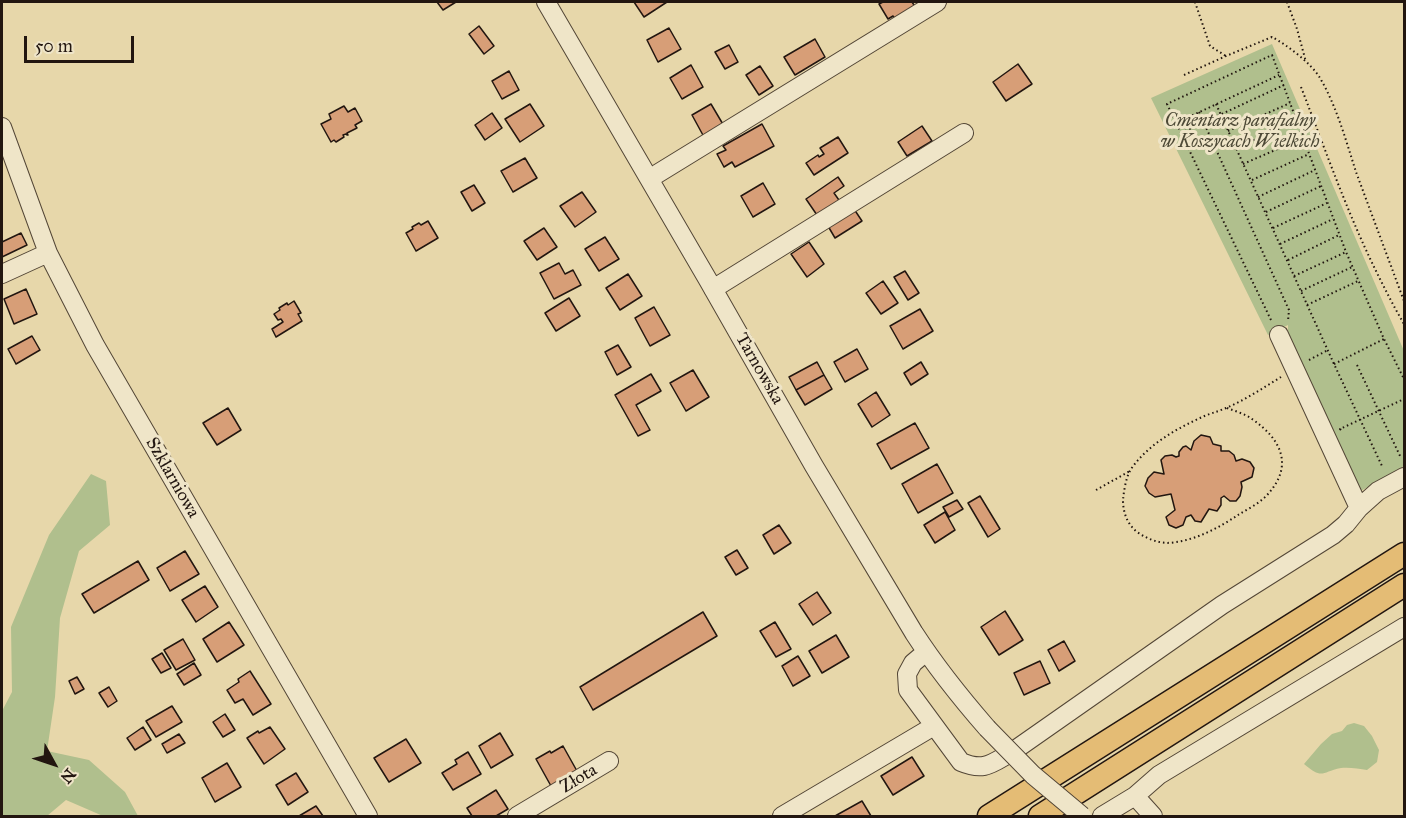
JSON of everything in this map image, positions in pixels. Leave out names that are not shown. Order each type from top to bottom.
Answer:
[{"type":"main road","points":[[989,816],[1404,554]]},
{"type":"main road","points":[[1040,816],[1404,585]]},
{"type":"street","name":"Tarnowska","points":[[546,2],[814,466],[926,652],[958,695],[987,728],[1033,775],[1082,816]]},
{"type":"street","points":[[649,178],[937,2]]},
{"type":"street","name":"Szklarniowa","points":[[2,127],[48,253],[95,345],[368,816]]},
{"type":"street","points":[[713,289],[964,133]]},
{"type":"street","points":[[2,274],[48,253]]},
{"type":"street","points":[[1279,335],[1301,365],[1359,508]]},
{"type":"street","points":[[926,652],[912,663],[907,674],[908,690],[961,762],[972,767],[987,766],[1012,752],[1222,605],[1333,535],[1378,491],[1404,477]]},
{"type":"street","points":[[1102,816],[1135,796],[1159,776],[1404,627]]},
{"type":"street","points":[[782,816],[934,726]]},
{"type":"street","name":"Złota","points":[[517,816],[609,761]]},
{"type":"street","points":[[1135,796],[1153,816]]},
{"type":"path","points":[[1195,2],[1210,46],[1226,56]]},
{"type":"path","points":[[1287,2],[1306,62]]},
{"type":"path","points":[[1184,75],[1272,37],[1306,62],[1319,77],[1332,105],[1404,301]]},
{"type":"path","points":[[1279,335],[1167,104],[1272,56],[1339,236],[1404,380]]},
{"type":"path","points":[[1176,123],[1280,75]]},
{"type":"path","points":[[1181,133],[1284,85]]},
{"type":"path","points":[[1301,87],[1365,248],[1404,324]]},
{"type":"path","points":[[1228,131],[1290,103]]},
{"type":"path","points":[[1216,104],[1382,466]]},
{"type":"path","points":[[1199,112],[1289,310],[1279,335]]},
{"type":"path","points":[[1236,148],[1297,120]]},
{"type":"path","points":[[1243,164],[1303,138]]},
{"type":"path","points":[[1251,180],[1309,154]]},
{"type":"path","points":[[1258,197],[1315,170]]},
{"type":"path","points":[[1265,212],[1321,186]]},
{"type":"path","points":[[1273,228],[1327,203]]},
{"type":"path","points":[[1280,244],[1333,219]]},
{"type":"path","points":[[1287,260],[1339,236]]},
{"type":"path","points":[[1294,276],[1346,252]]},
{"type":"path","points":[[1301,291],[1352,267]]},
{"type":"path","points":[[1307,305],[1358,281]]},
{"type":"path","points":[[1334,364],[1385,338]]},
{"type":"path","points":[[1096,490],[1130,471],[1148,450],[1170,433],[1227,408],[1328,350]]},
{"type":"path","points":[[1357,365],[1401,458]]},
{"type":"path","points":[[1340,429],[1404,399]]},
{"type":"path","points":[[1130,471],[1124,490],[1123,506],[1131,527],[1144,536],[1159,542],[1175,542],[1199,535],[1235,518],[1268,495],[1283,469],[1283,455],[1268,433],[1252,418],[1227,408]]},
{"type":"green space","name":"Cmentarz parafialny w Koszycach Wielkich","points":[[1272,44],[1404,351],[1404,466],[1359,492],[1288,339],[1288,325],[1268,335],[1151,98]]},
{"type":"green space","points":[[91,474],[106,481],[110,525],[79,551],[60,618],[55,697],[47,751],[89,760],[125,792],[138,816],[103,816],[66,800],[47,816],[2,816],[2,711],[12,692],[11,627],[49,535]]},
{"type":"green space","points":[[1354,723],[1364,726],[1372,736],[1379,750],[1377,762],[1367,770],[1341,768],[1322,774],[1304,764],[1332,734]]},
{"type":"building","points":[[437,2],[456,2],[443,10]]},
{"type":"building","points":[[634,2],[667,2],[644,17]]},
{"type":"building","points":[[912,2],[916,8],[896,20],[893,16],[888,19],[879,4]]},
{"type":"building","points":[[479,26],[494,46],[484,54],[469,34]]},
{"type":"building","points":[[669,28],[681,49],[658,62],[647,40]]},
{"type":"building","points":[[815,39],[825,57],[795,75],[784,57]]},
{"type":"building","points":[[729,45],[738,62],[725,69],[715,52]]},
{"type":"building","points":[[1018,64],[1032,84],[1006,101],[993,82]]},
{"type":"building","points":[[691,65],[703,87],[682,99],[670,78]]},
{"type":"building","points":[[760,66],[773,86],[759,95],[746,75]]},
{"type":"building","points":[[509,71],[519,90],[502,99],[492,81]]},
{"type":"building","points":[[530,104],[544,126],[520,142],[505,119]]},
{"type":"building","points":[[711,104],[724,126],[704,137],[692,115]]},
{"type":"building","points":[[344,106],[348,112],[355,108],[362,121],[355,125],[357,128],[347,133],[348,135],[343,135],[344,137],[336,142],[334,140],[331,142],[321,124],[331,119],[329,114]]},
{"type":"building","points":[[492,113],[502,128],[485,140],[475,125]]},
{"type":"building","points":[[762,124],[774,146],[735,167],[732,162],[724,167],[717,154],[726,150],[723,146]]},
{"type":"building","points":[[922,126],[932,141],[907,156],[898,142]]},
{"type":"building","points":[[838,137],[848,153],[814,175],[806,163],[824,154],[820,148]]},
{"type":"building","points":[[525,158],[537,178],[513,192],[501,171]]},
{"type":"building","points":[[838,177],[844,186],[834,193],[841,203],[819,218],[806,199]]},
{"type":"building","points":[[763,183],[775,204],[753,217],[741,196]]},
{"type":"building","points":[[474,185],[485,203],[472,211],[461,192]]},
{"type":"building","points":[[582,192],[596,212],[575,227],[560,206]]},
{"type":"building","points":[[854,209],[862,221],[835,238],[828,226]]},
{"type":"building","points":[[428,221],[438,238],[416,251],[406,233],[419,223],[421,225]]},
{"type":"building","points":[[544,228],[557,247],[537,260],[524,241]]},
{"type":"building","points":[[21,233],[27,245],[2,257],[2,242]]},
{"type":"building","points":[[605,237],[619,259],[599,271],[585,249]]},
{"type":"building","points":[[809,242],[824,264],[807,277],[791,254]]},
{"type":"building","points":[[559,263],[565,274],[573,270],[581,285],[554,299],[540,273]]},
{"type":"building","points":[[905,271],[919,293],[908,300],[894,277]]},
{"type":"building","points":[[628,274],[642,296],[620,310],[606,288]]},
{"type":"building","points":[[883,281],[898,303],[881,314],[866,293]]},
{"type":"building","points":[[26,289],[37,314],[14,324],[4,299]]},
{"type":"building","points":[[569,298],[580,316],[556,331],[545,313]]},
{"type":"building","points":[[294,301],[301,313],[298,314],[302,321],[276,337],[272,329],[283,322],[281,319],[278,320],[274,314],[280,310],[279,308]]},
{"type":"building","points":[[654,307],[670,335],[650,346],[635,318]]},
{"type":"building","points":[[920,309],[933,331],[903,349],[890,326]]},
{"type":"building","points":[[32,336],[40,350],[16,364],[8,349]]},
{"type":"building","points":[[618,345],[631,367],[617,375],[605,352]]},
{"type":"building","points":[[857,349],[868,369],[845,382],[834,362]]},
{"type":"building","points":[[817,362],[824,375],[796,390],[789,377]]},
{"type":"building","points":[[921,362],[928,374],[911,385],[904,373]]},
{"type":"building","points":[[693,370],[709,397],[686,411],[670,383]]},
{"type":"building","points":[[651,374],[661,391],[636,405],[650,430],[638,436],[615,395]]},
{"type":"building","points":[[824,375],[832,389],[805,405],[796,390]]},
{"type":"building","points":[[876,392],[890,415],[872,427],[858,404]]},
{"type":"building","points":[[228,408],[241,430],[217,445],[203,423]]},
{"type":"building","points":[[915,423],[929,448],[891,469],[877,444]]},
{"type":"building","points":[[1201,435],[1210,437],[1213,444],[1221,446],[1221,451],[1229,451],[1234,455],[1236,461],[1242,459],[1250,462],[1254,468],[1252,477],[1241,482],[1240,496],[1236,501],[1230,501],[1224,496],[1221,498],[1221,505],[1217,511],[1209,509],[1201,522],[1195,521],[1191,515],[1186,517],[1183,525],[1176,528],[1169,525],[1166,517],[1175,510],[1171,494],[1155,497],[1145,486],[1148,478],[1154,472],[1164,474],[1161,460],[1165,456],[1179,456],[1179,452],[1186,446],[1191,450],[1194,441]]},
{"type":"building","points":[[937,464],[953,493],[918,513],[902,484]]},
{"type":"building","points":[[980,496],[1000,529],[988,537],[968,503]]},
{"type":"building","points":[[957,500],[963,509],[949,517],[943,507]]},
{"type":"building","points":[[945,512],[955,530],[935,543],[924,525]]},
{"type":"building","points":[[779,525],[791,543],[774,554],[763,535]]},
{"type":"building","points":[[737,550],[748,568],[736,575],[725,557]]},
{"type":"building","points":[[185,551],[199,574],[170,591],[157,568]]},
{"type":"building","points":[[138,561],[149,580],[94,613],[82,594]]},
{"type":"building","points":[[205,586],[218,607],[196,622],[182,600]]},
{"type":"building","points":[[817,592],[831,613],[813,625],[799,604]]},
{"type":"building","points":[[1005,611],[1023,640],[999,655],[981,627]]},
{"type":"building","points":[[703,612],[717,636],[593,710],[580,687]]},
{"type":"building","points":[[229,622],[244,645],[217,662],[203,639]]},
{"type":"building","points":[[775,622],[791,649],[776,657],[760,631]]},
{"type":"building","points":[[836,635],[849,657],[822,673],[809,651]]},
{"type":"building","points":[[183,639],[195,660],[176,670],[164,650]]},
{"type":"building","points":[[1064,641],[1075,661],[1059,671],[1048,650]]},
{"type":"building","points":[[162,653],[171,668],[161,673],[152,659]]},
{"type":"building","points":[[798,656],[810,676],[793,686],[782,666]]},
{"type":"building","points":[[1040,661],[1050,683],[1024,695],[1014,673]]},
{"type":"building","points":[[194,663],[201,675],[184,685],[177,674]]},
{"type":"building","points":[[250,671],[271,704],[253,715],[243,699],[235,703],[227,690]]},
{"type":"building","points":[[77,677],[84,689],[75,694],[69,681]]},
{"type":"building","points":[[109,687],[117,701],[108,707],[99,693]]},
{"type":"building","points":[[172,706],[182,722],[156,737],[146,721]]},
{"type":"building","points":[[225,714],[235,730],[223,737],[213,722]]},
{"type":"building","points":[[143,727],[151,740],[135,750],[127,738]]},
{"type":"building","points":[[270,727],[285,749],[264,764],[247,738]]},
{"type":"building","points":[[500,733],[513,755],[491,768],[479,746]]},
{"type":"building","points":[[179,734],[185,743],[167,753],[162,744]]},
{"type":"building","points":[[406,739],[421,763],[389,782],[374,758]]},
{"type":"building","points":[[563,746],[577,771],[551,786],[536,759]]},
{"type":"building","points":[[468,752],[481,774],[453,790],[442,773],[457,764],[455,760]]},
{"type":"building","points":[[912,757],[924,776],[893,795],[881,776]]},
{"type":"building","points":[[227,763],[241,787],[215,802],[202,778]]},
{"type":"building","points":[[296,773],[308,792],[288,805],[276,785]]},
{"type":"building","points":[[496,790],[508,809],[496,816],[472,816],[467,808]]},
{"type":"building","points":[[862,801],[871,816],[835,816]]},
{"type":"building","points":[[316,806],[323,816],[299,816]]}]
